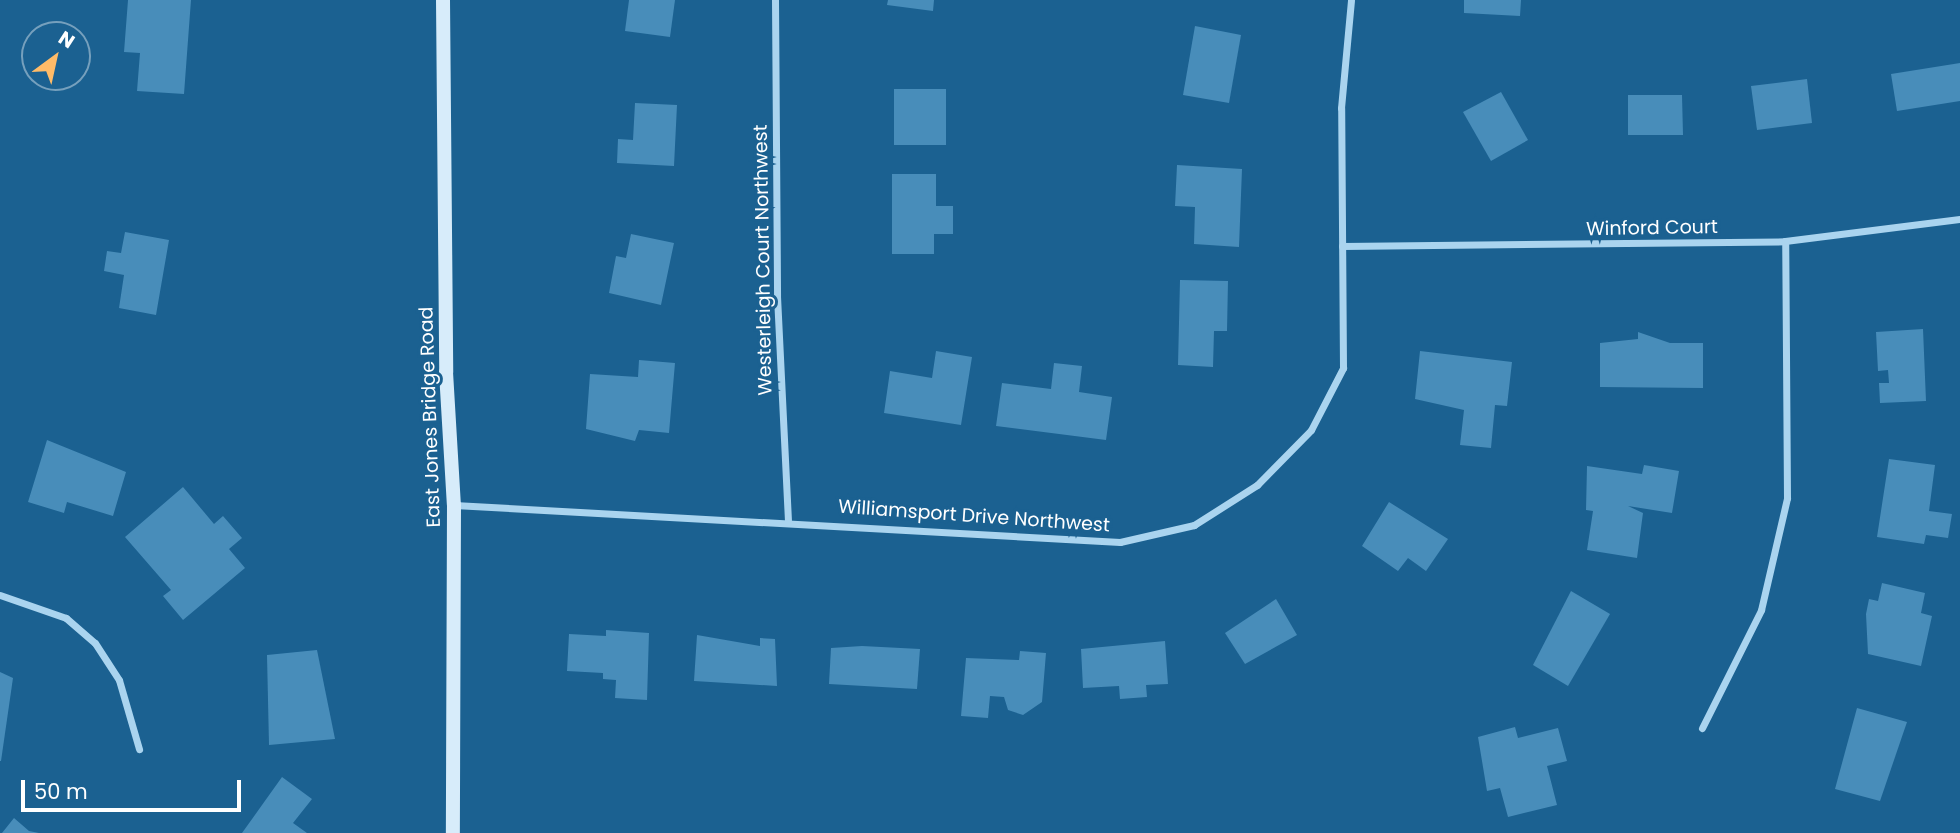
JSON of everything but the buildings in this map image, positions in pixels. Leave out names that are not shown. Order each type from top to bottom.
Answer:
[{"type":"street","name":"East Jones Bridge Road","points":[[443,0],[446,372],[454,505],[453,833]]},
{"type":"street","name":"Westerleigh Court Northwest","points":[[775,0],[777,296],[788,520]]},
{"type":"street","name":"Williamsport Drive Northwest","points":[[454,505],[788,520],[1120,541],[1194,525],[1257,485],[1311,429],[1343,368],[1341,108],[1351,0]]},
{"type":"street","name":"Winford Court","points":[[1342,246],[1785,242],[1960,219]]},
{"type":"street","points":[[1702,728],[1761,610],[1787,498],[1785,242]]},
{"type":"street","points":[[0,595],[66,618],[95,643],[119,680],[139,749]]}]
